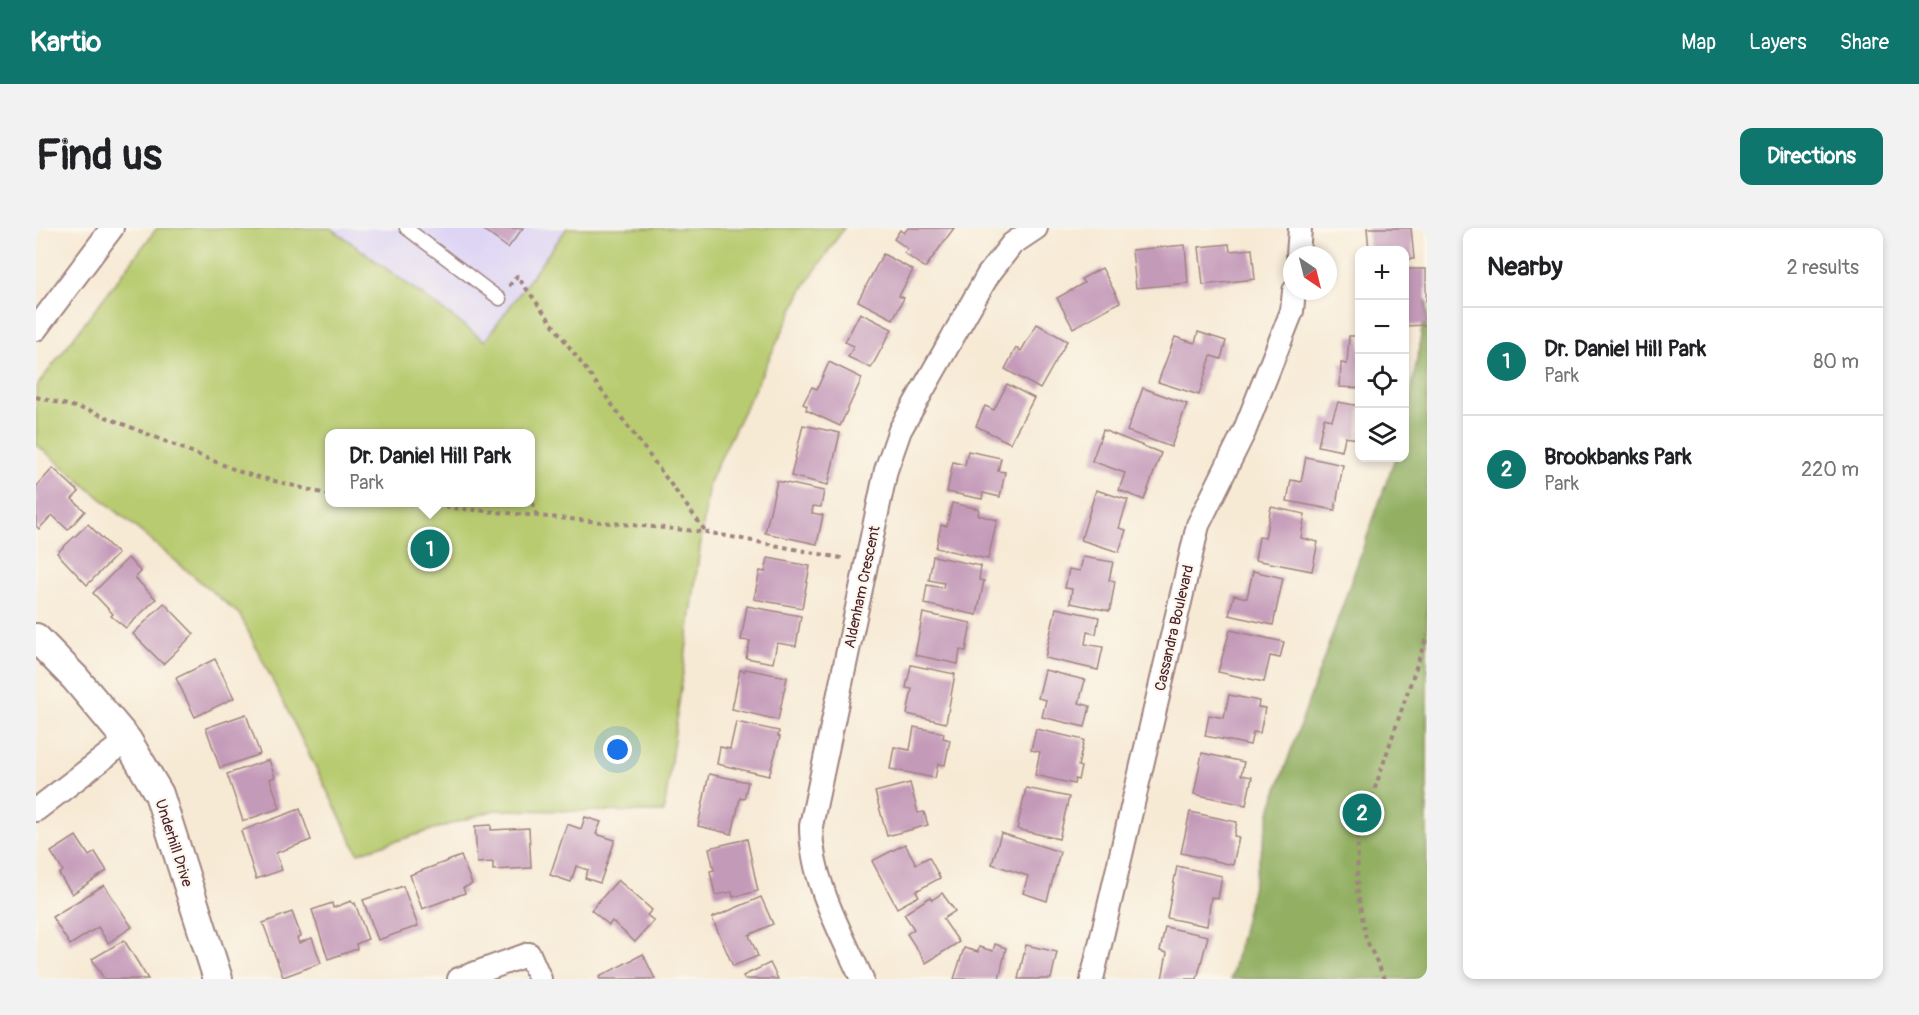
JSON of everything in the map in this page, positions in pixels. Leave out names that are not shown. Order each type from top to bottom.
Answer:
[{"type":"street","points":[[36,329],[112,228]]},
{"type":"street","name":"Aldenham Crescent","points":[[862,979],[820,882],[811,851],[811,834],[886,470],[910,409],[988,275],[1012,244],[1036,228]]},
{"type":"street","points":[[1299,246],[1300,228]]},
{"type":"street","name":"Cassandra Boulevard","points":[[1092,979],[1198,525],[1248,421],[1292,311],[1293,300]]},
{"type":"street","name":"Underhill Drive","points":[[36,638],[75,678],[127,740],[159,794],[218,979]]},
{"type":"street","points":[[36,810],[127,740]]},
{"type":"street","points":[[459,979],[529,954],[540,979]]},
{"type":"lane","points":[[406,228],[500,299]]},
{"type":"path","points":[[500,299],[517,276],[706,532]]},
{"type":"path","points":[[36,398],[91,411],[243,472],[325,494]]},
{"type":"path","points":[[443,507],[706,532],[867,562]]},
{"type":"path","points":[[535,507],[537,516]]},
{"type":"path","points":[[1385,979],[1366,939],[1357,890],[1358,838],[1427,635]]},
{"type":"shaded area","points":[[331,228],[567,228],[485,341]]},
{"type":"green space","points":[[157,228],[331,228],[485,341],[567,228],[844,228],[804,287],[709,482],[664,812],[495,810],[358,853],[240,615],[36,444],[36,387]]},
{"type":"green space","points":[[1427,300],[1427,979],[1231,979],[1272,804],[1394,462],[1409,462],[1409,406]]},
{"type":"building","points":[[481,228],[523,228],[508,248]]},
{"type":"building","points":[[908,228],[954,228],[925,268],[904,253],[908,249],[894,239],[900,230],[904,233]]},
{"type":"building","points":[[1367,228],[1411,228],[1414,259],[1409,259],[1409,246],[1369,246]]},
{"type":"building","points":[[1229,244],[1230,251],[1252,249],[1255,279],[1203,285],[1199,247]]},
{"type":"building","points":[[1185,245],[1188,283],[1136,288],[1132,250]]},
{"type":"building","points":[[883,254],[913,270],[899,296],[904,298],[893,319],[858,301]]},
{"type":"building","points":[[1102,268],[1120,302],[1073,328],[1057,298],[1084,283],[1081,279]]},
{"type":"building","points":[[1409,269],[1426,269],[1426,325],[1409,326]]},
{"type":"building","points":[[860,313],[892,329],[871,368],[848,357],[854,346],[845,342]]},
{"type":"building","points":[[1037,324],[1067,341],[1040,389],[1005,369],[1016,348],[1021,351]]},
{"type":"building","points":[[1198,332],[1226,341],[1221,359],[1211,356],[1199,395],[1158,382],[1175,337],[1195,343]]},
{"type":"building","points":[[1349,336],[1355,336],[1355,388],[1340,387],[1341,363],[1347,364]]},
{"type":"building","points":[[829,362],[862,378],[840,426],[806,410],[807,406],[803,404],[812,387],[817,389]]},
{"type":"building","points":[[1007,384],[1034,398],[1010,443],[976,426],[985,406],[994,410]]},
{"type":"building","points":[[1143,388],[1187,404],[1171,447],[1127,431]]},
{"type":"building","points":[[1338,402],[1355,405],[1355,439],[1345,437],[1342,451],[1318,446],[1324,418],[1332,420]]},
{"type":"building","points":[[803,425],[840,433],[828,485],[791,476]]},
{"type":"building","points":[[1103,430],[1161,453],[1144,500],[1119,490],[1125,473],[1092,461]]},
{"type":"building","points":[[968,451],[1001,458],[998,471],[1005,472],[1000,497],[983,493],[982,499],[947,492],[953,462],[965,465]]},
{"type":"building","points":[[1306,457],[1343,465],[1335,510],[1287,501],[1291,480],[1301,482]]},
{"type":"building","points":[[53,468],[79,492],[72,499],[85,511],[68,530],[52,515],[39,529],[36,526],[36,487]]},
{"type":"building","points":[[777,481],[824,491],[821,507],[813,506],[812,513],[823,515],[817,544],[765,533]]},
{"type":"building","points":[[1096,490],[1128,500],[1119,528],[1126,530],[1119,552],[1081,540]]},
{"type":"building","points":[[952,503],[979,509],[978,515],[997,520],[988,559],[936,548],[941,525],[947,526]]},
{"type":"building","points":[[1271,507],[1305,514],[1301,538],[1318,542],[1312,571],[1255,560],[1259,537],[1265,538]]},
{"type":"building","points":[[88,524],[118,554],[87,585],[57,553]]},
{"type":"building","points":[[933,556],[981,566],[979,580],[984,581],[977,615],[924,604],[927,585],[943,588],[944,583],[929,580]]},
{"type":"building","points":[[1083,557],[1113,562],[1109,580],[1115,581],[1110,611],[1070,603],[1072,589],[1065,588],[1069,569],[1080,571]]},
{"type":"building","points":[[128,558],[141,572],[135,578],[156,599],[126,628],[111,616],[113,614],[93,593]]},
{"type":"building","points":[[768,558],[810,566],[802,608],[754,599],[760,571],[765,572]]},
{"type":"building","points":[[1253,571],[1283,578],[1273,625],[1229,615],[1234,595],[1247,598]]},
{"type":"building","points":[[164,603],[194,634],[163,664],[133,634]]},
{"type":"building","points":[[747,606],[801,616],[796,646],[777,643],[773,663],[746,658],[750,641],[741,640]]},
{"type":"building","points":[[1056,608],[1099,617],[1096,634],[1087,632],[1085,644],[1103,647],[1098,670],[1045,658]]},
{"type":"building","points":[[923,613],[971,623],[966,651],[960,650],[958,664],[915,655]]},
{"type":"building","points":[[1230,630],[1284,642],[1280,658],[1270,656],[1264,682],[1218,672]]},
{"type":"building","points":[[215,659],[234,698],[195,717],[176,678]]},
{"type":"building","points":[[911,665],[955,674],[946,723],[907,714],[912,689],[906,688]]},
{"type":"building","points":[[745,669],[787,677],[778,720],[732,709],[740,670],[745,671]]},
{"type":"building","points":[[1045,670],[1085,680],[1079,703],[1090,706],[1085,727],[1042,717],[1046,700],[1038,698]]},
{"type":"building","points":[[1229,695],[1259,701],[1258,707],[1265,708],[1260,733],[1253,732],[1250,745],[1205,736],[1209,715],[1224,718]]},
{"type":"building","points":[[246,714],[260,754],[220,768],[206,728]]},
{"type":"building","points":[[736,722],[779,731],[778,736],[780,737],[769,776],[717,764],[720,747],[730,749]]},
{"type":"building","points":[[914,727],[944,733],[943,738],[950,740],[945,765],[938,764],[935,778],[890,769],[894,747],[910,750]]},
{"type":"building","points":[[1036,729],[1084,740],[1078,766],[1081,767],[1078,780],[1075,779],[1074,784],[1035,775],[1040,752],[1031,750]]},
{"type":"building","points":[[1202,753],[1244,762],[1241,775],[1252,777],[1246,805],[1194,794]]},
{"type":"building","points":[[269,760],[275,777],[270,779],[280,808],[243,821],[227,774]]},
{"type":"building","points":[[709,774],[748,782],[744,799],[740,798],[732,834],[698,826]]},
{"type":"building","points":[[910,783],[918,813],[924,812],[928,825],[887,836],[875,792]]},
{"type":"building","points":[[1026,788],[1069,797],[1059,839],[1017,829]]},
{"type":"building","points":[[300,809],[311,840],[276,853],[282,870],[256,879],[241,831]]},
{"type":"building","points":[[1190,812],[1237,822],[1234,836],[1239,837],[1233,865],[1181,853]]},
{"type":"building","points":[[585,817],[601,822],[596,834],[615,840],[600,883],[585,878],[588,870],[576,866],[571,882],[550,875],[567,824],[581,829]]},
{"type":"building","points":[[491,825],[491,830],[529,828],[531,868],[493,870],[493,862],[477,863],[475,826]]},
{"type":"building","points":[[1001,833],[1060,852],[1047,901],[1023,893],[1028,876],[992,864]]},
{"type":"building","points":[[76,836],[89,856],[95,852],[107,871],[72,894],[59,874],[63,871],[51,852]]},
{"type":"building","points":[[747,839],[758,891],[733,897],[732,892],[715,895],[710,871],[714,870],[709,848]]},
{"type":"building","points":[[905,844],[916,864],[929,857],[940,878],[916,891],[919,896],[897,908],[872,861]]},
{"type":"building","points":[[461,856],[472,884],[463,888],[465,893],[422,909],[410,875]]},
{"type":"building","points":[[1177,866],[1222,876],[1218,899],[1211,897],[1207,926],[1167,918]]},
{"type":"building","points":[[618,880],[652,910],[647,915],[654,921],[635,942],[612,921],[609,925],[591,910]]},
{"type":"building","points":[[104,885],[132,927],[108,943],[98,927],[70,945],[52,917]]},
{"type":"building","points":[[403,886],[418,926],[378,940],[363,900]]},
{"type":"building","points":[[942,893],[955,911],[943,919],[959,942],[926,963],[907,934],[914,929],[904,914],[930,897],[932,900]]},
{"type":"building","points":[[761,897],[773,924],[749,935],[758,956],[733,966],[712,918]]},
{"type":"building","points":[[351,901],[355,903],[368,939],[356,944],[357,949],[328,959],[312,910],[332,903],[333,908]]},
{"type":"building","points":[[292,912],[301,936],[297,938],[299,943],[312,938],[321,963],[283,977],[263,923]]},
{"type":"building","points":[[1165,927],[1208,936],[1197,979],[1162,979],[1167,953],[1160,951]]},
{"type":"building","points":[[124,940],[148,979],[104,979],[92,959]]},
{"type":"building","points":[[995,944],[1006,948],[999,979],[954,979],[964,948],[978,952],[979,947],[993,951]]},
{"type":"building","points":[[1026,945],[1057,952],[1051,979],[1018,979]]},
{"type":"building","points":[[643,954],[655,979],[600,979],[599,977]]},
{"type":"building","points":[[770,963],[778,979],[744,979],[743,976]]},
{"type":"place","name":"Dr. Daniel Hill Park","points":[[430,549]]},
{"type":"place","name":"Brookbanks Park","points":[[1362,813]]}]
